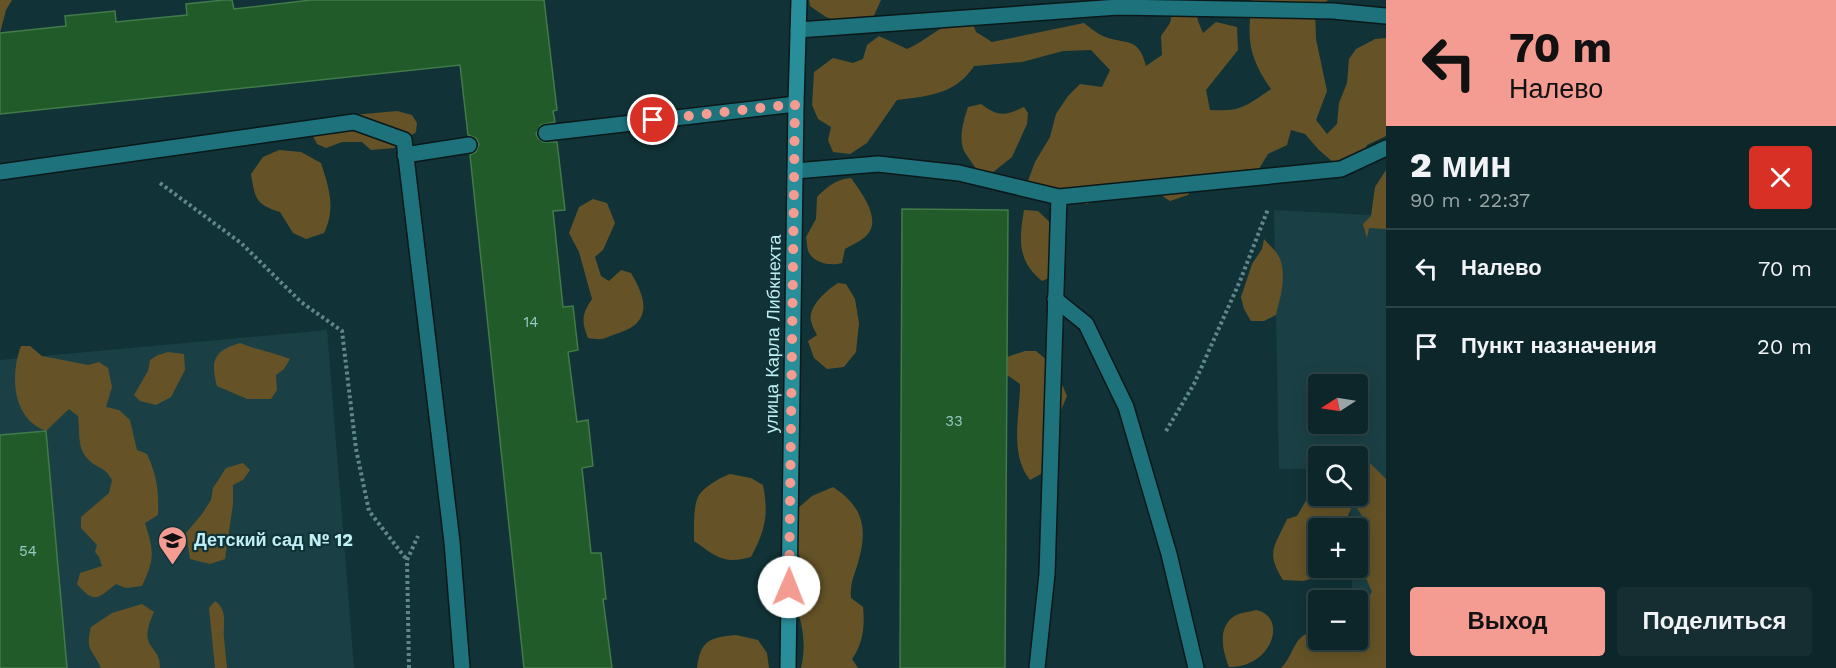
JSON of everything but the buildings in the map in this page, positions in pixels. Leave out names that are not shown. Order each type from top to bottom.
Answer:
[{"type":"main road","name":"улица Карла Либкнехта","points":[[788,668],[795,104],[799,0]]},
{"type":"lane","points":[[798,30],[1118,7],[1333,11],[1386,16]]},
{"type":"lane","points":[[546,134],[795,104]]},
{"type":"lane","points":[[0,172],[354,123],[404,140],[452,542],[462,668]]},
{"type":"lane","points":[[405,154],[469,145]]},
{"type":"lane","points":[[795,171],[878,164],[959,173],[1059,197],[1341,169],[1386,148]]},
{"type":"lane","points":[[1038,668],[1047,574],[1059,197]]},
{"type":"lane","points":[[1055,299],[1086,324],[1126,406],[1169,554],[1196,668]]},
{"type":"path","points":[[108,157],[160,183],[232,236],[301,302],[342,331],[356,449],[369,511],[407,560]]},
{"type":"path","points":[[1144,467],[1194,384],[1240,281],[1269,207]]},
{"type":"path","points":[[409,668],[407,560],[421,531]]},
{"type":"shaded area","points":[[0,0],[12,0],[6,10],[0,33]]},
{"type":"shaded area","points":[[809,0],[881,0],[872,20],[849,26],[826,17],[810,6]]},
{"type":"shaded area","points":[[1145,0],[1195,0],[1198,21],[1203,33],[1216,22],[1237,27],[1238,50],[1206,90],[1210,110],[1229,110],[1243,107],[1271,89],[1258,67],[1251,47],[1252,0],[1328,0],[1315,11],[1316,39],[1327,91],[1316,120],[1327,134],[1337,124],[1339,103],[1347,83],[1349,59],[1356,49],[1375,39],[1386,38],[1386,136],[1367,145],[1362,160],[1341,169],[1305,134],[1291,130],[1287,145],[1268,154],[1254,177],[1196,183],[1188,195],[1170,201],[1150,188],[1119,191],[1087,204],[1025,189],[1035,162],[1050,137],[1056,114],[1068,96],[1080,84],[1102,87],[1110,70],[1091,50],[1063,51],[1022,62],[974,66],[959,83],[941,92],[897,100],[867,143],[850,154],[833,152],[828,140],[831,127],[818,119],[812,105],[814,72],[833,58],[853,63],[863,59],[867,45],[879,36],[907,49],[962,19],[971,18],[976,32],[992,42],[1084,23],[1108,38],[1134,45],[1143,56],[1146,66],[1162,55],[1161,36],[1170,23],[1173,9]]},
{"type":"shaded area","points":[[981,104],[1002,114],[1024,107],[1028,113],[1027,124],[1012,157],[992,173],[978,172],[962,146],[962,129],[968,107]]},
{"type":"shaded area","points":[[397,111],[412,115],[417,123],[416,132],[394,148],[371,150],[362,142],[342,142],[326,148],[317,144],[312,134],[353,115]]},
{"type":"shaded area","points":[[279,150],[301,152],[321,163],[330,198],[330,215],[324,233],[306,239],[293,233],[280,212],[265,206],[255,194],[251,174],[263,157]]},
{"type":"shaded area","points":[[1386,170],[1386,229],[1369,228],[1367,238],[1363,224],[1371,216],[1375,187]]},
{"type":"shaded area","points":[[851,178],[872,215],[870,230],[863,239],[845,249],[842,263],[820,262],[809,253],[806,237],[816,219],[817,197],[832,184]]},
{"type":"shaded area","points":[[593,199],[607,203],[615,223],[603,250],[595,257],[601,276],[609,281],[621,270],[631,273],[643,300],[642,316],[637,322],[630,328],[601,339],[588,338],[586,332],[584,318],[592,299],[579,252],[569,233],[579,207]]},
{"type":"shaded area","points":[[1024,210],[1038,211],[1058,230],[1066,252],[1063,268],[1056,275],[1042,281],[1028,266],[1024,257],[1021,231]]},
{"type":"shaded area","points":[[1274,210],[1386,216],[1386,668],[1354,668],[1353,650],[1368,650],[1368,590],[1352,590],[1352,578],[1368,578],[1368,518],[1351,518],[1350,506],[1368,506],[1368,446],[1308,446],[1308,469],[1279,469]]},
{"type":"shaded area","points":[[1264,239],[1280,259],[1283,275],[1282,289],[1276,315],[1264,321],[1251,321],[1244,309],[1241,297],[1252,264],[1262,249]]},
{"type":"shaded area","points":[[838,283],[846,284],[855,299],[859,323],[856,352],[844,367],[827,369],[814,358],[808,341],[817,335],[811,323],[811,315],[819,299]]},
{"type":"shaded area","name":"Детский сад № 12","points":[[327,330],[354,668],[0,668],[0,360]]},
{"type":"shaded area","points":[[240,343],[290,359],[284,369],[276,375],[277,390],[271,399],[247,399],[217,386],[214,369],[216,358],[224,349]]},
{"type":"shaded area","points":[[21,346],[30,346],[42,356],[88,365],[99,362],[108,368],[112,387],[106,407],[119,410],[130,420],[137,450],[147,454],[157,484],[158,515],[145,523],[152,555],[142,586],[126,588],[116,584],[100,596],[93,597],[77,584],[80,573],[102,566],[95,552],[97,545],[81,528],[81,517],[109,493],[112,480],[84,454],[80,444],[78,416],[69,409],[46,431],[26,417],[20,406],[15,382],[15,370]]},
{"type":"shaded area","points":[[1025,351],[1036,351],[1054,366],[1067,396],[1061,410],[1060,427],[1051,443],[1041,474],[1030,480],[1024,470],[1018,446],[1020,384],[1007,375],[1007,357]]},
{"type":"shaded area","points":[[168,352],[184,354],[185,370],[171,397],[156,405],[140,401],[134,395],[148,371],[150,360]]},
{"type":"shaded area","points":[[243,463],[250,470],[243,480],[233,485],[233,504],[225,559],[210,564],[190,559],[186,533],[211,500],[213,488],[226,468]]},
{"type":"shaded area","points":[[1368,464],[1371,464],[1386,479],[1386,668],[1281,668],[1295,645],[1308,634],[1308,650],[1368,650],[1368,598],[1372,592],[1366,578],[1368,578],[1368,518],[1363,518],[1357,506],[1368,506]]},
{"type":"shaded area","points":[[730,474],[751,478],[763,485],[766,506],[763,531],[751,557],[733,560],[720,558],[694,541],[698,497],[717,480]]},
{"type":"shaded area","points":[[833,487],[852,503],[858,512],[863,531],[851,594],[851,598],[863,607],[862,635],[859,647],[852,659],[858,668],[801,668],[804,647],[802,627],[789,587],[800,557],[790,538],[790,515],[812,496]]},
{"type":"shaded area","points":[[1308,497],[1308,506],[1350,506],[1351,509],[1347,518],[1308,518],[1308,578],[1315,578],[1303,581],[1283,580],[1274,562],[1274,549],[1287,519],[1297,516]]},
{"type":"shaded area","points":[[215,601],[222,608],[223,613],[227,668],[215,668],[209,608]]},
{"type":"shaded area","points":[[142,604],[154,612],[147,634],[157,654],[160,668],[101,668],[89,645],[91,627],[112,613]]},
{"type":"shaded area","points":[[1256,610],[1266,614],[1271,622],[1273,631],[1271,641],[1256,659],[1244,665],[1229,667],[1223,648],[1225,628],[1235,616]]},
{"type":"shaded area","points":[[736,635],[758,640],[767,653],[769,668],[697,668],[701,651],[708,642],[720,637]]},
{"type":"place","name":"Детский сад № 12","points":[[173,566]]},
{"type":"route","points":[[653,120],[795,104],[789,587]]}]
